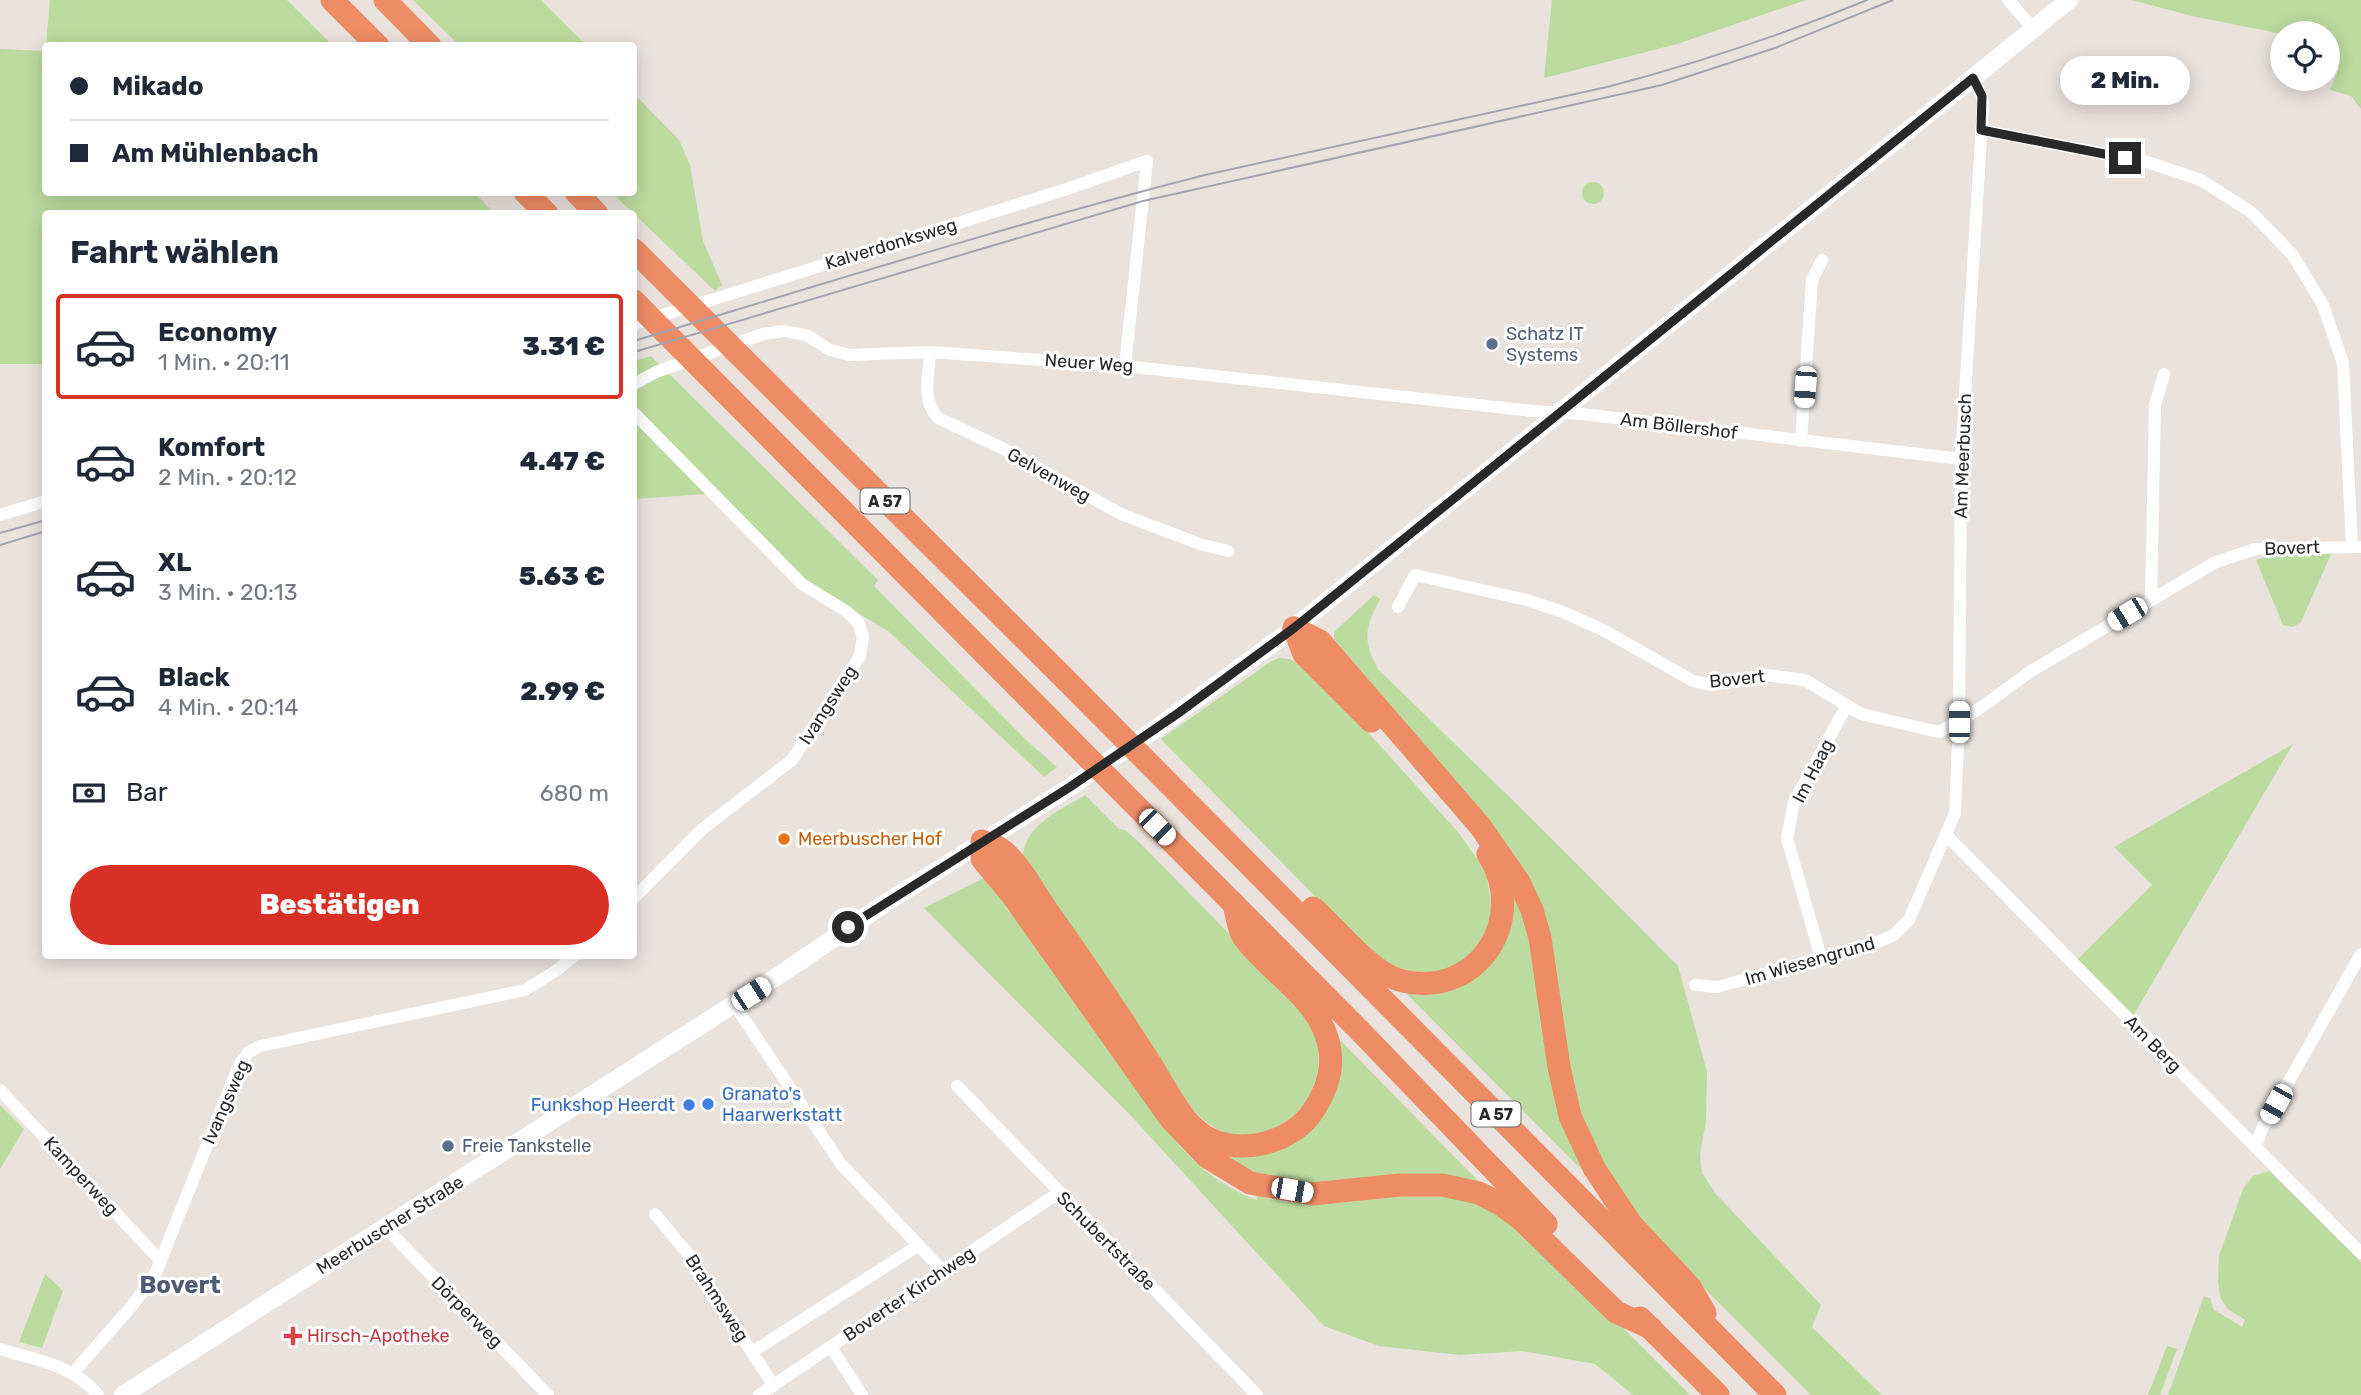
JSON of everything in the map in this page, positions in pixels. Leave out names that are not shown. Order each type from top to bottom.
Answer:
[{"type":"highway","points":[[332,0],[374,42]]},
{"type":"highway","points":[[385,0],[426,42]]},
{"type":"highway","points":[[530,196],[543,210]]},
{"type":"highway","points":[[580,196],[593,210]]},
{"type":"highway","name":"A 57","points":[[637,253],[1069,683],[1775,1395]]},
{"type":"highway","name":"A 57","points":[[637,303],[1718,1395]]},
{"type":"highway","points":[[1271,887],[1297,894],[1366,959],[1396,979],[1421,984],[1442,982],[1465,972],[1479,962],[1495,939],[1502,919],[1503,896],[1500,879],[1478,838],[1374,724],[1304,654],[1294,628]]},
{"type":"highway","points":[[1294,628],[1320,641],[1480,826],[1520,882],[1540,939],[1559,1067],[1570,1116],[1594,1168],[1631,1224],[1690,1287],[1720,1340]]},
{"type":"highway","points":[[1234,904],[1243,937],[1320,1019],[1329,1042],[1331,1070],[1324,1094],[1311,1115],[1293,1132],[1269,1143],[1244,1147],[1223,1143],[1200,1133],[1179,1109],[1109,997],[1017,868],[1000,848],[982,841],[982,859],[989,870],[1012,895],[1170,1118],[1207,1157],[1250,1183],[1312,1194],[1400,1185],[1442,1185],[1479,1193],[1522,1220],[1616,1312],[1651,1328]]},
{"type":"main road","name":"Meerbuscher Straße","points":[[123,1395],[734,1004],[1157,728],[1294,628],[2069,0]]},
{"type":"street","points":[[2008,0],[2034,29]]},
{"type":"street","name":"Am Meerbusch","points":[[1947,835],[1955,813],[1957,794],[1961,460],[1981,130],[1982,96],[1973,78]]},
{"type":"street","points":[[1981,130],[2147,162],[2201,180],[2251,212],[2292,254],[2323,305],[2343,363],[2356,547]]},
{"type":"street","name":"Kalverdonksweg","points":[[637,323],[1054,193],[1147,161],[1125,366]]},
{"type":"street","points":[[1801,441],[1812,280],[1822,260]]},
{"type":"street","name":"Neuer Weg","points":[[637,383],[668,368],[763,334],[785,331],[808,336],[839,354],[930,352],[1125,366],[1558,414]]},
{"type":"street","name":"Gelvenweg","points":[[930,352],[927,401],[930,410],[938,418],[1002,448],[1121,514],[1199,544],[1228,551]]},
{"type":"street","points":[[2151,600],[2155,405],[2164,374]]},
{"type":"street","name":"Am Böllershof","points":[[1558,414],[1582,414],[1961,460]]},
{"type":"street","name":"Ivangsweg","points":[[637,416],[802,584],[814,594],[846,611],[858,622],[863,637],[860,656],[792,760],[701,831],[637,895]]},
{"type":"street","points":[[0,515],[42,502]]},
{"type":"street","name":"Bovert","points":[[1398,607],[1415,575],[1527,600],[1563,612],[1605,631],[1693,681],[1711,685],[1765,675],[1805,680],[1861,714],[1939,732],[1976,711],[2031,671],[2214,563],[2255,550],[2356,547]]},
{"type":"street","name":"Im Haag","points":[[1821,958],[1787,838],[1794,802],[1846,707]]},
{"type":"street","name":"Im Wiesengrund","points":[[1695,985],[1717,987],[1883,941],[1903,928],[1914,911],[1947,835]]},
{"type":"street","name":"Am Berg","points":[[1947,835],[2361,1253]]},
{"type":"street","points":[[2255,1147],[2269,1116],[2361,954]]},
{"type":"street","name":"Ivangsweg","points":[[72,1373],[145,1291],[161,1261],[240,1063],[249,1052],[272,1043],[525,990],[570,959]]},
{"type":"street","points":[[734,1004],[841,1164],[943,1271]]},
{"type":"street","name":"Schubertstraße","points":[[957,1086],[1257,1395]]},
{"type":"street","name":"Kamperweg","points":[[0,1090],[161,1261]]},
{"type":"street","name":"Boverter Kirchweg","points":[[759,1395],[1058,1193]]},
{"type":"street","name":"Brahmsweg","points":[[655,1214],[688,1254],[774,1386]]},
{"type":"street","name":"Dörperweg","points":[[386,1228],[548,1395]]},
{"type":"street","points":[[752,1352],[919,1245]]},
{"type":"street","points":[[831,1347],[862,1395]]},
{"type":"street","points":[[0,1349],[72,1373],[82,1378],[97,1395]]},
{"type":"green space","points":[[50,0],[287,0],[329,42],[46,42]]},
{"type":"green space","points":[[413,0],[541,0],[583,42],[456,42]]},
{"type":"green space","points":[[1552,0],[1806,0],[1677,44],[1544,78]]},
{"type":"green space","points":[[2132,0],[2361,0],[2361,109],[2351,96],[2334,91],[2340,91],[2340,21],[2270,21],[2270,32],[2192,16]]},
{"type":"green space","points":[[0,49],[42,51],[42,196],[478,196],[491,210],[42,210],[42,364],[0,364]]},
{"type":"green space","points":[[637,97],[679,140],[690,165],[703,241],[722,285],[715,291],[637,217],[637,210],[630,210],[615,196],[637,196]]},
{"type":"green space","points":[[1589,182],[1597,182],[1604,189],[1604,197],[1597,204],[1589,204],[1582,197],[1582,189]]},
{"type":"green space","points":[[651,356],[878,580],[874,586],[1026,740],[1057,767],[1044,777],[888,631],[806,582],[720,493],[637,499],[637,360]]},
{"type":"green space","points":[[2332,552],[2301,622],[2293,627],[2283,625],[2256,560],[2273,555]]},
{"type":"green space","points":[[1374,595],[1380,599],[1367,634],[1369,649],[1378,669],[1678,966],[1707,1072],[1706,1121],[1700,1154],[1702,1173],[1715,1193],[1821,1305],[1812,1327],[1882,1395],[1811,1395],[1666,1250],[1640,1218],[1601,1159],[1581,1115],[1572,1082],[1531,883],[1499,834],[1334,639],[1334,632]]},
{"type":"green space","points":[[1279,658],[1304,666],[1338,699],[1457,831],[1479,861],[1487,878],[1492,912],[1482,943],[1466,959],[1451,968],[1435,973],[1402,970],[1386,963],[1334,916],[1161,739]]},
{"type":"green space","points":[[2293,744],[2133,1016],[2077,960],[2152,885],[2114,847]]},
{"type":"green space","points":[[1085,795],[1119,829],[1125,830],[1139,842],[1273,979],[1305,1017],[1318,1049],[1317,1071],[1311,1092],[1299,1110],[1283,1124],[1264,1133],[1243,1136],[1216,1129],[1195,1112],[1023,857],[1025,846],[1037,827]]},
{"type":"green space","points":[[984,878],[1010,904],[1005,907],[1031,937],[1170,1134],[1208,1173],[1257,1200],[1256,1195],[1279,1201],[1325,1203],[1441,1195],[1465,1199],[1487,1208],[1509,1221],[1550,1254],[1690,1395],[1633,1395],[1595,1364],[1522,1351],[1460,1355],[1379,1346],[1324,1326],[1132,1117],[924,908]]},
{"type":"green space","points":[[1513,883],[1596,1184],[1400,987],[1457,984]]},
{"type":"green space","points":[[1332,1032],[1490,1193],[1333,1187],[1249,1177],[1218,1148],[1316,1119]]},
{"type":"green space","points":[[0,1105],[24,1129],[0,1169]]},
{"type":"green space","points":[[2269,1171],[2361,1262],[2361,1395],[2168,1395],[2204,1296],[2211,1299],[2213,1309],[2242,1327],[2245,1320],[2228,1309],[2221,1299],[2218,1283],[2219,1256],[2243,1189],[2253,1176]]},
{"type":"green space","points":[[45,1274],[63,1291],[42,1348],[19,1342]]},
{"type":"green space","points":[[2167,1346],[2177,1349],[2160,1395],[2148,1395]]},
{"type":"tram line","points":[[637,340],[990,234],[1205,175],[1607,87],[1673,69],[1739,48],[1867,0]]},
{"type":"tram line","points":[[637,351],[1143,201],[1662,85],[1775,48],[1893,0]]},
{"type":"tram line","points":[[0,533],[42,521]]},
{"type":"tram line","points":[[0,545],[42,532]]},
{"type":"place","name":"Schatz IT Systems","points":[[1492,344]]},
{"type":"place","name":"Meerbuscher Hof","points":[[784,839]]},
{"type":"place","name":"Granato's Haarwerkstatt","points":[[708,1104]]},
{"type":"place","name":"Funkshop Heerdt","points":[[689,1105]]},
{"type":"place","name":"Freie Tankstelle","points":[[448,1146]]},
{"type":"place","name":"Hirsch-Apotheke","points":[[293,1336]]},
{"type":"district","name":"Bovert","points":[[180,1285]]},
{"type":"route","points":[[848,927],[1070,787],[1217,686],[1294,628],[1973,78],[1982,96],[1981,130],[2125,158]]}]
